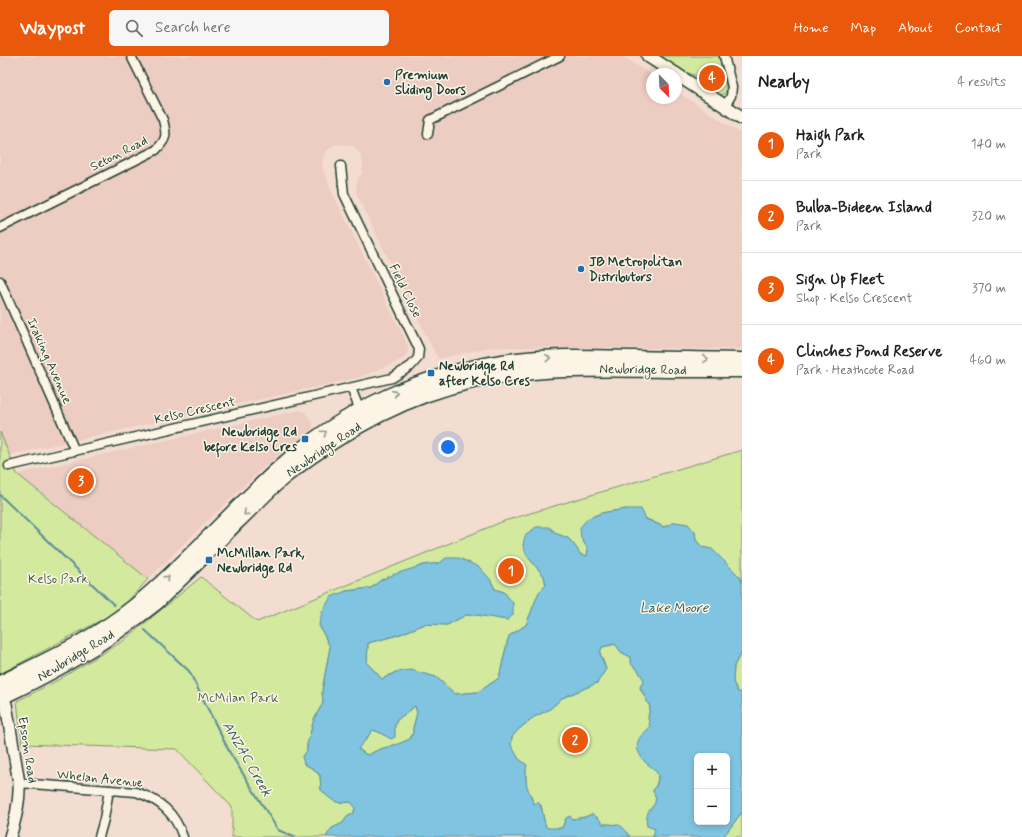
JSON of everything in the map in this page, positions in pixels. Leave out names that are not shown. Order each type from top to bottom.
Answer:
[{"type":"highway","name":"Newbridge Road","points":[[363,416],[403,390],[454,373],[507,361],[596,356],[742,360]]},
{"type":"highway","name":"Newbridge Road","points":[[1,692],[71,648],[118,625],[141,608],[161,583],[286,462],[334,426],[438,391],[472,381],[509,374],[570,369],[742,370]]},
{"type":"main road","points":[[648,56],[667,68]]},
{"type":"main road","points":[[682,78],[742,118]]},
{"type":"street","name":"Seton Road","points":[[0,228],[156,150],[164,142],[166,131],[163,120],[131,56]]},
{"type":"street","points":[[428,134],[430,120],[560,56]]},
{"type":"street","points":[[724,56],[732,87],[731,96],[725,106]]},
{"type":"street","name":"Field Close","points":[[341,166],[344,194],[419,349],[418,358],[411,366],[392,378],[351,388]]},
{"type":"street","name":"Iraking Avenue","points":[[0,281],[75,451]]},
{"type":"street","points":[[351,388],[363,416]]},
{"type":"street","name":"Kelso Crescent","points":[[9,466],[351,388]]},
{"type":"street","name":"Epsom Road","points":[[1,692],[6,704],[19,783],[18,803],[10,837]]},
{"type":"street","name":"Whelan Avenue","points":[[19,783],[136,792],[158,802],[168,810],[175,818],[183,837]]},
{"type":"street","points":[[99,837],[109,790]]},
{"type":"shaded area","points":[[0,56],[622,56],[646,71],[646,104],[682,104],[682,95],[742,134],[742,349],[491,347],[438,359],[357,195],[357,180],[362,173],[363,164],[360,154],[354,147],[343,144],[335,145],[326,152],[322,160],[323,169],[331,190],[408,346],[408,353],[403,359],[360,377],[9,455],[0,432]]},
{"type":"shaded area","points":[[300,410],[305,412],[313,424],[313,428],[264,467],[148,579],[17,474]]},
{"type":"green space","points":[[659,56],[719,56],[726,84],[726,92],[720,95],[694,75],[682,71],[682,68],[677,68]]},
{"type":"green space","name":"Kelso Park","points":[[0,432],[17,474],[148,579],[128,601],[105,618],[0,674]]},
{"type":"green space","name":"McMilan Park","points":[[742,450],[742,583],[740,577],[712,550],[702,547],[696,540],[695,532],[675,522],[664,527],[626,509],[601,513],[587,519],[581,538],[588,549],[587,556],[581,555],[568,538],[557,534],[549,527],[527,556],[544,576],[546,586],[539,592],[526,625],[509,636],[499,678],[478,692],[455,694],[436,677],[396,672],[382,679],[367,663],[368,643],[398,635],[425,624],[447,625],[466,615],[477,615],[507,620],[504,592],[495,589],[490,579],[440,563],[424,565],[381,580],[371,588],[346,591],[319,625],[330,647],[322,691],[323,703],[314,719],[304,764],[312,768],[320,776],[321,790],[328,797],[341,803],[351,802],[355,806],[354,813],[347,817],[343,823],[332,828],[326,837],[232,837],[232,807],[177,749],[22,744],[17,701],[58,680],[123,641],[201,577],[257,622],[504,521]]},
{"type":"green space","points":[[616,644],[621,652],[629,656],[632,664],[645,681],[640,688],[650,707],[648,718],[651,727],[641,736],[646,762],[654,768],[658,778],[653,791],[655,802],[648,812],[655,829],[653,837],[630,837],[618,826],[603,824],[592,814],[586,817],[573,819],[566,818],[562,828],[547,829],[541,805],[534,804],[526,786],[526,771],[510,745],[511,737],[534,717],[550,709],[562,698],[597,683],[606,669],[600,653],[602,647]]},
{"type":"green space","points":[[742,651],[742,693],[738,692],[733,682],[734,666]]},
{"type":"green space","points":[[415,706],[417,713],[413,733],[410,739],[378,750],[369,755],[365,754],[358,748],[373,730],[385,736],[395,726],[397,720]]},
{"type":"green space","points":[[742,812],[742,837],[723,837]]},
{"type":"water","name":"Lake Moore","points":[[626,509],[641,509],[646,519],[664,527],[675,522],[688,524],[695,532],[696,540],[702,547],[712,549],[740,577],[742,583],[742,651],[734,666],[733,682],[738,692],[742,693],[742,812],[723,837],[653,837],[655,829],[647,826],[646,820],[649,811],[655,802],[656,798],[653,791],[658,782],[658,776],[655,770],[645,762],[639,753],[637,746],[641,736],[650,727],[648,718],[650,707],[640,687],[644,680],[638,670],[632,665],[629,656],[621,652],[615,644],[602,647],[600,653],[606,669],[597,683],[562,698],[550,709],[534,717],[519,729],[512,737],[511,745],[519,759],[527,765],[526,780],[528,789],[534,804],[538,802],[540,805],[547,828],[562,828],[566,818],[570,816],[572,819],[585,817],[592,814],[603,824],[619,825],[630,837],[326,837],[332,828],[343,823],[347,817],[354,813],[355,807],[351,802],[341,803],[328,797],[321,790],[320,775],[312,768],[304,764],[302,756],[307,751],[307,745],[314,719],[323,703],[322,691],[330,647],[319,625],[322,612],[331,597],[346,591],[371,588],[381,580],[395,574],[424,565],[440,563],[446,558],[459,558],[479,567],[490,579],[495,589],[504,592],[513,603],[513,615],[507,620],[477,615],[466,615],[447,625],[425,624],[398,635],[368,643],[367,663],[382,679],[396,672],[411,670],[436,677],[455,694],[478,692],[499,678],[509,636],[526,625],[539,592],[546,585],[544,576],[527,556],[523,545],[525,536],[536,527],[549,527],[557,534],[568,538],[581,555],[587,556],[588,549],[581,538],[580,528],[587,519],[601,513]],"holes":[[[415,706],[417,713],[413,733],[410,739],[378,750],[369,755],[358,749],[373,730],[391,739],[395,737],[395,726],[397,720]]]},
{"type":"waterway","name":"ANZAC Creek","points":[[0,495],[114,605]]},
{"type":"waterway","name":"ANZAC Creek","points":[[145,630],[189,671],[230,753],[278,830],[294,837]]},
{"type":"place","name":"Clinches Pond Reserve","points":[[712,78]]},
{"type":"place","name":"Premium Sliding Doors","points":[[387,82]]},
{"type":"place","name":"JB Metropolitan Distributors","points":[[581,269]]},
{"type":"place","name":"Newbridge Rd after Kelso Cres","points":[[431,373]]},
{"type":"place","name":"Newbridge Rd before Kelso Cres","points":[[305,439]]},
{"type":"place","name":"Sign Up Fleet","points":[[81,481]]},
{"type":"place","name":"McMillan Park, Newbridge Rd","points":[[209,560]]},
{"type":"place","name":"Haigh Park","points":[[511,571]]},
{"type":"place","name":"Bulba-Bideen Island","points":[[575,740]]}]
